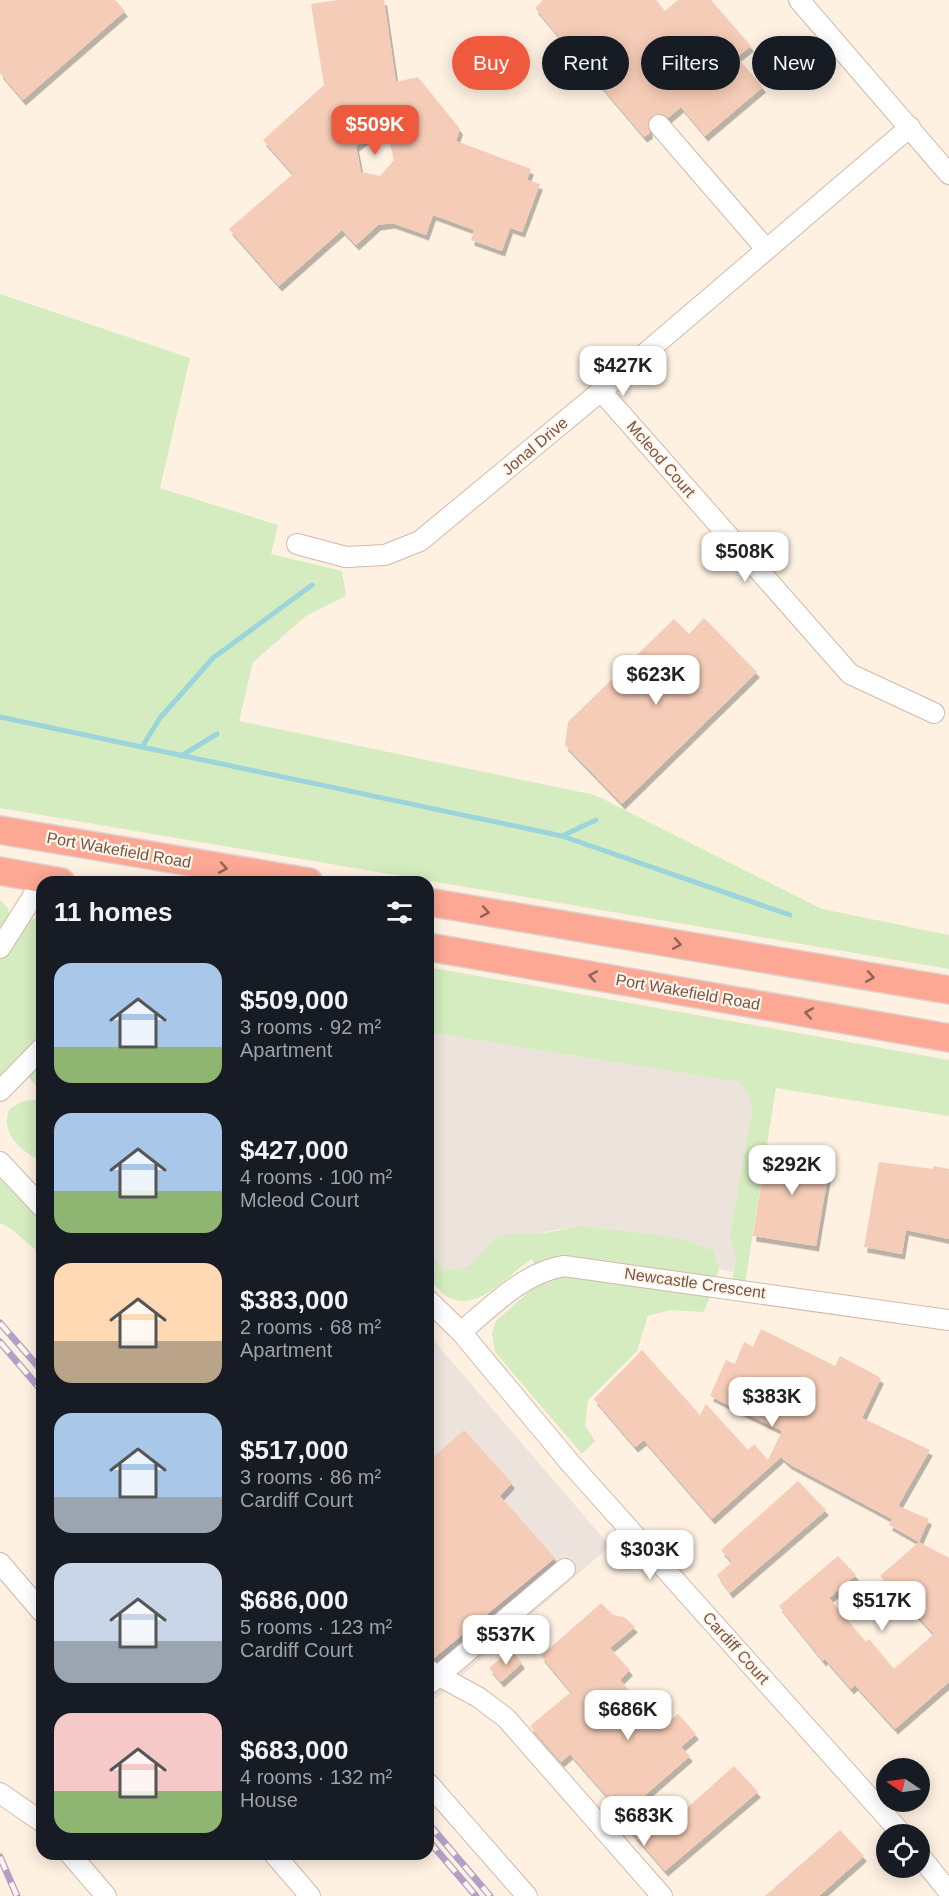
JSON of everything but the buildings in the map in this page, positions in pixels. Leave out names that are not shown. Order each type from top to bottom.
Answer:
[{"type":"highway","name":"Port Wakefield Road","points":[[0,830],[273,876]]},
{"type":"highway","points":[[0,871],[36,877]]},
{"type":"highway","points":[[434,903],[949,990]]},
{"type":"highway","name":"Port Wakefield Road","points":[[434,948],[949,1038]]},
{"type":"street","points":[[799,0],[949,174]]},
{"type":"street","points":[[659,125],[766,249]]},
{"type":"street","name":"Jonal Drive","points":[[297,544],[346,557],[385,555],[420,541],[601,391],[910,127]]},
{"type":"street","name":"Mcleod Court","points":[[601,391],[850,674],[934,713]]},
{"type":"street","points":[[0,948],[36,901]]},
{"type":"street","points":[[0,1091],[36,1054]]},
{"type":"street","points":[[0,1162],[36,1201]]},
{"type":"street","name":"Newcastle Crescent","points":[[460,1332],[512,1290],[551,1268],[564,1266],[949,1320]]},
{"type":"street","name":"Cardiff Court","points":[[434,1305],[460,1332],[571,1464],[893,1824]]},
{"type":"street","points":[[0,1563],[36,1605]]},
{"type":"street","points":[[434,1675],[566,1569]]},
{"type":"street","points":[[434,1678],[478,1697],[506,1718],[662,1896]]},
{"type":"street","points":[[434,1790],[527,1896]]},
{"type":"street","points":[[0,1793],[36,1816]]},
{"type":"street","points":[[75,1860],[106,1896]]},
{"type":"street","points":[[279,1860],[310,1896]]},
{"type":"street","points":[[930,1868],[949,1892]]},
{"type":"shaded area","points":[[434,1033],[738,1082],[749,1094],[752,1110],[730,1234],[736,1259],[733,1272],[719,1269],[713,1250],[675,1237],[578,1226],[534,1234],[504,1235],[489,1242],[477,1262],[459,1271],[443,1270],[434,1257]]},
{"type":"shaded area","points":[[434,1341],[610,1546],[434,1700]]},
{"type":"green space","points":[[0,294],[190,358],[160,488],[278,525],[271,554],[342,571],[346,596],[306,616],[253,662],[239,721],[595,795],[822,909],[949,935],[949,969],[434,882],[434,876],[401,876],[0,808]]},
{"type":"green space","points":[[0,900],[7,907],[13,928],[36,918],[36,1042],[0,1080]]},
{"type":"green space","points":[[434,968],[949,1060],[949,1116],[776,1088],[744,1290],[731,1288],[736,1259],[730,1234],[752,1110],[749,1094],[738,1082],[434,1033]]},
{"type":"green space","points":[[36,1061],[36,1085],[23,1072]]},
{"type":"green space","points":[[36,1100],[36,1157],[21,1148],[10,1134],[8,1127],[9,1110],[27,1101]]},
{"type":"green space","points":[[0,1162],[36,1201],[36,1250],[0,1223]]},
{"type":"green space","points":[[578,1226],[675,1237],[713,1250],[719,1269],[704,1312],[670,1310],[648,1316],[637,1351],[588,1400],[585,1425],[595,1441],[582,1454],[495,1352],[492,1333],[496,1321],[542,1280],[532,1259],[493,1290],[471,1300],[459,1301],[448,1297],[434,1284],[434,1257],[443,1270],[457,1269],[474,1262],[489,1244],[504,1235],[561,1230]]},
{"type":"waterway","points":[[142,747],[160,718],[213,658],[312,585]]},
{"type":"waterway","points":[[0,717],[562,836],[790,915]]},
{"type":"waterway","points":[[181,756],[217,734]]},
{"type":"waterway","points":[[562,836],[596,820]]},
{"type":"railway","points":[[0,1323],[36,1364]]},
{"type":"railway","points":[[0,1342],[36,1384]]},
{"type":"railway","points":[[434,1830],[490,1896]]},
{"type":"railway","points":[[434,1847],[476,1896]]},
{"type":"railway","points":[[0,1857],[17,1896]]}]
